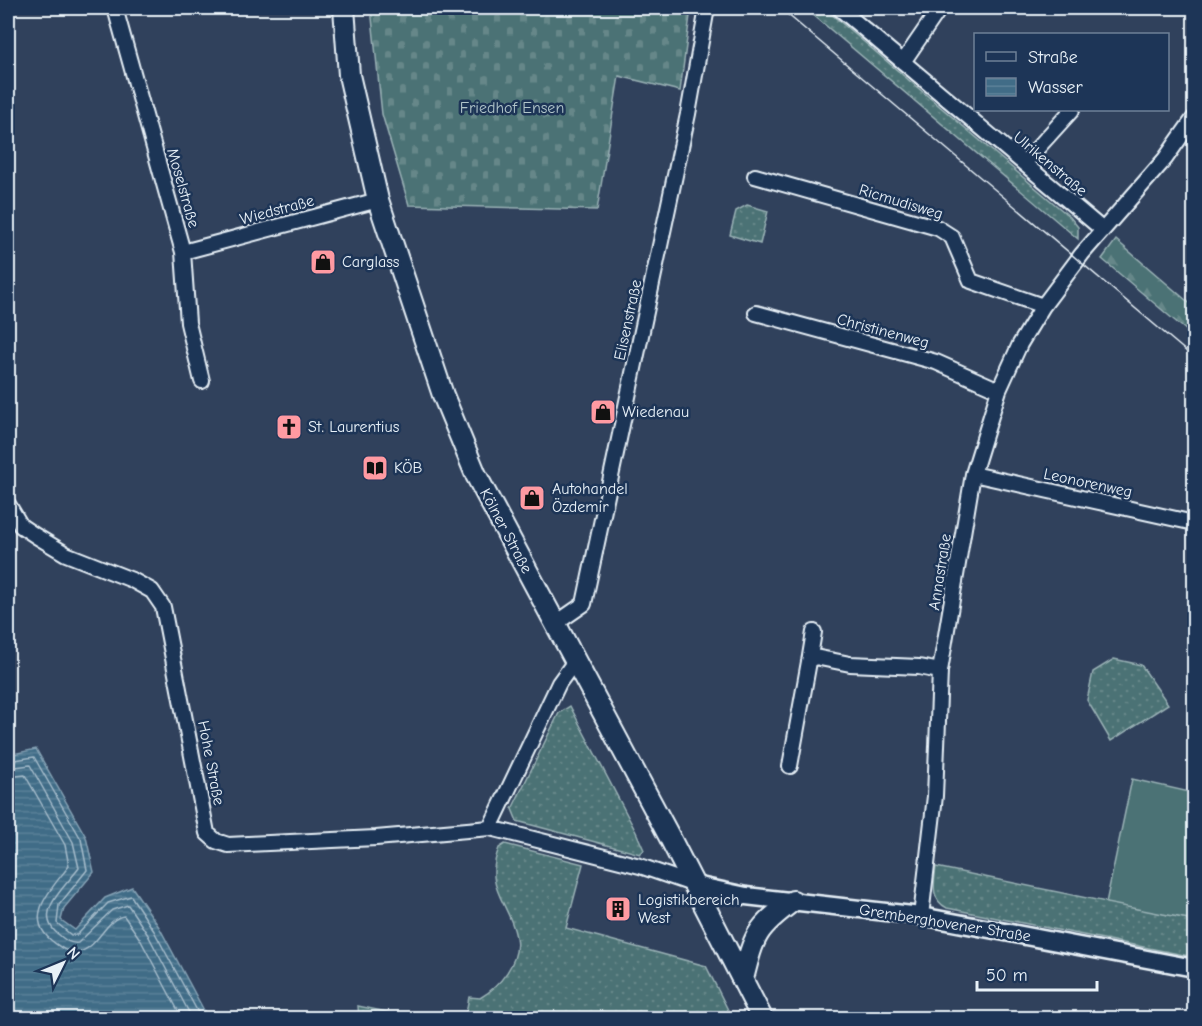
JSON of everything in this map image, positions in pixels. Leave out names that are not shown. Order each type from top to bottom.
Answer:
[{"type":"main road","name":"Kölner Straße","points":[[344,8],[349,75],[378,200],[443,395],[476,475],[695,885],[762,1018]]},
{"type":"main road","points":[[743,979],[754,937],[763,924],[793,901]]},
{"type":"street","name":"Moselstraße","points":[[115,8],[183,252],[188,323],[202,381]]},
{"type":"street","name":"Elisenstraße","points":[[555,624],[584,604],[685,125],[707,8]]},
{"type":"street","name":"Ulrikenstraße","points":[[839,8],[1103,230]]},
{"type":"street","points":[[903,62],[940,8]]},
{"type":"street","points":[[1024,163],[1071,111]]},
{"type":"street","name":"Annastraße","points":[[921,916],[935,796],[940,671],[973,474],[999,390],[1020,344],[1043,306],[1078,260],[1192,127]]},
{"type":"street","name":"Ricmudisweg","points":[[755,176],[938,228],[952,237],[971,280],[1043,306]]},
{"type":"street","name":"Wiedstraße","points":[[183,252],[378,200]]},
{"type":"street","name":"Christinenweg","points":[[756,313],[936,362],[999,390]]},
{"type":"street","name":"Leonorenweg","points":[[973,474],[1194,523]]},
{"type":"street","name":"Hohe Straße","points":[[8,504],[21,526],[36,536],[66,554],[142,585],[152,591],[164,607],[207,832],[216,841],[228,845],[251,844],[376,838],[490,828],[640,866],[695,885]]},
{"type":"street","points":[[790,766],[814,632]]},
{"type":"street","points":[[810,656],[850,664],[919,667],[940,671]]},
{"type":"street","points":[[490,828],[559,683],[575,661]]},
{"type":"street","name":"Gremberghovener Straße","points":[[695,885],[746,896],[921,916],[1194,968]]},
{"type":"green space","name":"Friedhof Ensen","points":[[371,8],[691,8],[680,91],[619,76],[597,210],[409,205],[382,114]]},
{"type":"green space","points":[[805,8],[824,8],[1070,217],[1078,227],[1078,239]]},
{"type":"green space","points":[[747,205],[768,211],[760,244],[730,235],[736,211]]},
{"type":"green space","points":[[1116,240],[1194,307],[1194,337],[1102,259]]},
{"type":"green space","points":[[1114,659],[1141,665],[1168,704],[1111,741],[1087,700],[1093,672]]},
{"type":"green space","points":[[570,706],[636,832],[644,850],[640,854],[517,821],[512,809],[559,713]]},
{"type":"green space","points":[[1132,779],[1194,793],[1194,920],[1106,903]]},
{"type":"green space","points":[[505,844],[583,864],[566,928],[706,966],[732,1018],[465,1018],[469,997],[480,998],[494,987],[507,972],[515,955],[517,946],[513,925],[499,894],[494,874],[499,848]]},
{"type":"green space","points":[[936,867],[1194,920],[1194,957],[947,908],[938,900],[934,890]]},
{"type":"green space","points":[[358,1006],[415,1018],[359,1018]]},
{"type":"water","points":[[36,749],[86,837],[94,872],[64,908],[61,920],[75,930],[105,898],[132,887],[159,927],[208,1018],[8,1018],[8,755]]},
{"type":"tram line","points":[[780,8],[1194,358]]},
{"type":"place","name":"Carglass","points":[[323,262]]},
{"type":"place","name":"Wiedenau","points":[[603,412]]},
{"type":"place","name":"St. Laurentius","points":[[289,427]]},
{"type":"place","name":"KÖB","points":[[375,468]]},
{"type":"place","name":"Autohandel Özdemir","points":[[532,498]]},
{"type":"place","name":"Logistikbereich West","points":[[618,909]]}]
